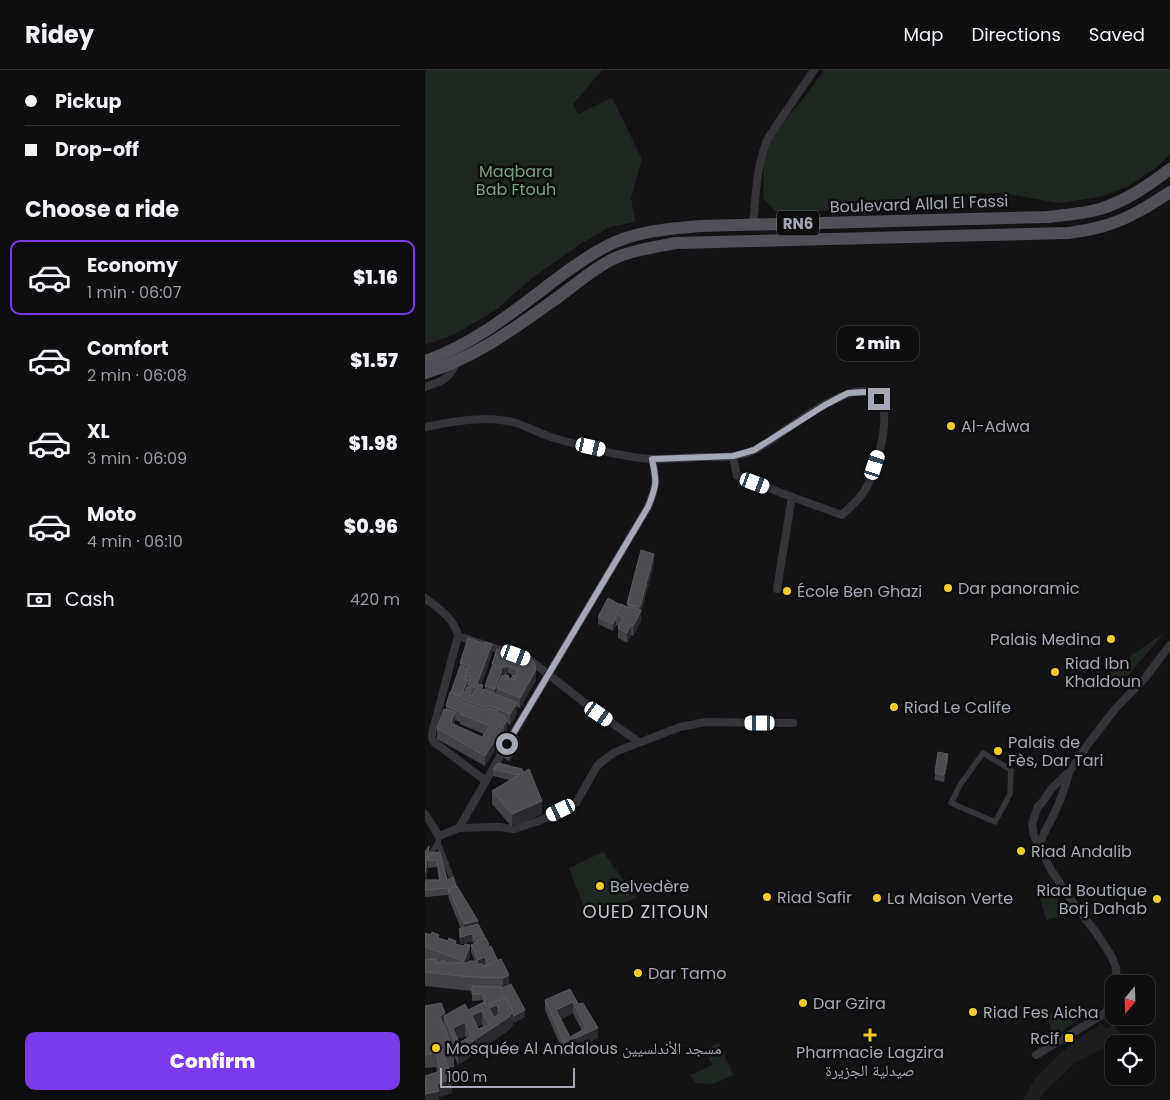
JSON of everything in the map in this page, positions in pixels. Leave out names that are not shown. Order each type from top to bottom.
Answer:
[{"type":"main road","name":"Boulevard Allal El Fassi","points":[[425,373],[452,357],[586,257],[606,246],[648,231],[701,226],[1047,216],[1083,213],[1100,209],[1128,197],[1143,189],[1170,169]]},
{"type":"main road","name":"Boulevard Allal El Fassi","points":[[425,361],[452,357],[482,349],[512,331],[578,282],[613,260],[635,251],[676,243],[693,242],[1068,233],[1107,225],[1138,212],[1170,192]]},
{"type":"street","points":[[753,224],[763,148],[814,70]]},
{"type":"street","points":[[425,387],[442,381],[451,374],[452,357]]},
{"type":"street","points":[[425,427],[485,418],[509,421],[553,438],[619,454],[652,459],[733,456],[754,450],[825,405],[848,393],[865,392],[874,394],[884,409],[885,424],[871,478],[864,492],[842,515],[737,476],[733,456]]},
{"type":"street","points":[[459,828],[648,507],[655,490],[656,478],[652,459]]},
{"type":"street","points":[[777,589],[792,497]]},
{"type":"street","points":[[425,598],[453,622],[458,636],[432,738],[434,742],[486,781]]},
{"type":"street","points":[[458,636],[530,660],[639,742]]},
{"type":"street","points":[[1116,975],[1113,958],[1051,870],[1036,842],[1032,824],[1036,810],[1069,771],[1115,708],[1145,678],[1170,645]]},
{"type":"street","points":[[425,862],[438,840],[459,828],[497,827],[514,829],[539,821],[576,803],[597,766],[615,752],[639,742],[680,727],[706,722],[793,722]]},
{"type":"street","points":[[983,753],[1011,770],[1010,794],[995,822],[982,816],[951,803],[960,785],[983,753]]},
{"type":"street","points":[[1039,847],[1062,794],[1069,771]]},
{"type":"street","points":[[1041,804],[1051,806],[1053,815]]},
{"type":"street","points":[[1036,813],[1039,819],[1045,822],[1053,815]]},
{"type":"street","points":[[425,814],[438,840],[456,889]]},
{"type":"street","points":[[1036,1056],[1105,1012]]},
{"type":"shaded area","points":[[1102,1023],[1106,1029],[1114,1025],[1122,1035],[1105,1035],[1105,1048],[1076,1062],[1045,1091],[1039,1100],[1023,1100],[1035,1079],[1060,1054]]},
{"type":"green space","name":"Maqbara Bab Ftouh","points":[[425,70],[602,70],[573,104],[578,114],[612,98],[642,159],[631,198],[635,222],[610,227],[579,245],[532,278],[497,309],[459,332],[425,344]]},
{"type":"green space","points":[[824,70],[1170,70],[1170,154],[1157,167],[1127,187],[1100,197],[1059,203],[1002,193],[923,195],[895,207],[874,210],[776,212],[763,198],[764,151],[772,135],[807,94]]},
{"type":"green space","points":[[1163,634],[1121,684],[1109,671],[1131,663],[1130,656]]},
{"type":"green space","points":[[603,852],[637,898],[588,917],[569,868]]},
{"type":"green space","points":[[1051,889],[1060,893],[1058,902],[1064,912],[1064,916],[1046,920],[1038,891]]},
{"type":"green space","points":[[1093,1007],[1053,1039],[1047,1014]]},
{"type":"green space","points":[[719,1043],[733,1075],[712,1084],[696,1083],[690,1075],[713,1065],[705,1050]]},
{"type":"building","points":[[641,550],[654,554],[640,607],[627,604]]},
{"type":"building","points":[[608,598],[621,605],[613,624],[598,617]]},
{"type":"building","points":[[621,604],[629,608],[630,605],[641,611],[627,633],[618,628],[623,618],[616,614]]},
{"type":"building","points":[[468,638],[485,644],[485,642],[492,644],[477,684],[483,685],[481,690],[468,685],[471,677],[465,676],[469,666],[460,663]]},
{"type":"building","points":[[497,649],[523,658],[518,670],[508,666],[502,668],[492,664]]},
{"type":"building","points":[[524,655],[534,662],[536,670],[520,698],[497,688],[502,675],[514,680]]},
{"type":"building","points":[[460,666],[467,669],[465,679],[468,680],[460,695],[451,692]]},
{"type":"building","points":[[492,666],[500,669],[501,672],[495,689],[485,686]]},
{"type":"building","points":[[467,687],[471,688],[469,695],[472,696],[475,690],[482,693],[483,689],[517,703],[510,714],[488,705],[486,708],[459,698],[462,690],[465,692]]},
{"type":"building","points":[[450,692],[458,696],[457,700],[487,711],[488,708],[497,711],[496,713],[505,716],[504,718],[507,719],[504,725],[500,723],[499,725],[503,727],[485,756],[437,728],[444,709],[455,712],[451,723],[482,737],[490,726],[446,706]]},
{"type":"building","points":[[511,745],[516,748],[509,758],[504,754]]},
{"type":"building","points":[[938,752],[948,754],[944,775],[935,773]]},
{"type":"building","points":[[498,763],[522,769],[523,772],[518,775],[493,769]]},
{"type":"building","points":[[529,769],[542,801],[512,814],[492,791]]},
{"type":"building","points":[[429,846],[425,873],[425,852]]},
{"type":"building","points":[[440,852],[447,880],[453,877],[456,886],[449,889],[449,893],[448,888],[425,890],[426,880],[440,880],[437,860],[428,861],[429,853]]},
{"type":"building","points":[[457,886],[478,921],[464,924],[449,889]]},
{"type":"building","points":[[478,924],[485,937],[476,941],[472,934],[461,937],[459,929]]},
{"type":"building","points":[[432,932],[439,935],[438,938],[448,941],[449,938],[456,941],[455,944],[470,945],[464,961],[425,947],[425,933],[431,935]]},
{"type":"building","points":[[486,938],[489,945],[475,952],[471,945]]},
{"type":"building","points":[[491,946],[498,961],[484,967],[488,964],[485,957],[478,960],[475,953]]},
{"type":"building","points":[[425,959],[436,959],[436,962],[441,963],[441,961],[445,961],[450,964],[450,962],[468,963],[469,961],[477,961],[477,964],[482,964],[484,967],[501,959],[509,975],[503,978],[470,977],[425,972]]},
{"type":"building","points":[[511,984],[525,1010],[514,1016],[505,997],[486,1006],[483,994],[472,994],[472,986],[501,987],[500,989]]},
{"type":"building","points":[[570,989],[578,1004],[583,1003],[598,1028],[564,1043],[545,1000]],"holes":[[[573,1002],[586,1028],[570,1037],[556,1010]]]},
{"type":"building","points":[[505,997],[513,1011],[509,1017],[458,1051],[444,1016],[465,1004],[468,1010],[484,1002],[486,1006]],"holes":[[[497,1005],[501,1014],[494,1017],[489,1008]],[[482,1011],[489,1025],[478,1029],[472,1015]],[[465,1022],[471,1036],[459,1043],[453,1028]]]},
{"type":"building","name":"Mosquée Al Andalous مسجد الأندلسيين","points":[[441,1003],[445,1013],[440,1016],[454,1053],[444,1055],[452,1079],[437,1084],[439,1091],[425,1094],[425,1076],[440,1071],[436,1053],[425,1055],[425,1006]]},
{"type":"place","name":"Al-Adwa","points":[[951,426]]},
{"type":"place","name":"Dar panoramic","points":[[948,588]]},
{"type":"place","name":"École Ben Ghazi","points":[[787,591]]},
{"type":"place","name":"Palais Medina","points":[[1111,639]]},
{"type":"place","name":"Riad Ibn Khaldoun","points":[[1055,672]]},
{"type":"place","name":"Riad Le Calife","points":[[894,707]]},
{"type":"place","name":"Palais de Fès, Dar Tari","points":[[998,751]]},
{"type":"place","name":"Riad Andalib","points":[[1021,851]]},
{"type":"place","name":"Belvedère","points":[[600,886]]},
{"type":"place","name":"Riad Safir","points":[[767,897]]},
{"type":"place","name":"La Maison Verte","points":[[877,898]]},
{"type":"place","name":"Riad Boutique Borj Dahab","points":[[1157,899]]},
{"type":"place","name":"Dar Tamo","points":[[638,973]]},
{"type":"place","name":"Dar Gzira","points":[[803,1003]]},
{"type":"place","name":"Riad Fes Aicha","points":[[973,1012]]},
{"type":"place","name":"Pharmacie Lagzira صيدلية الجزيرة","points":[[870,1035]]},
{"type":"place","name":"Rcif","points":[[1069,1038]]},
{"type":"place","name":"Mosquée Al Andalous مسجد الأندلسيين","points":[[436,1048]]},
{"type":"district","name":"OUED ZITOUN","points":[[646,911]]},
{"type":"route","points":[[507,744],[648,507],[655,490],[656,478],[652,459],[733,456],[754,450],[825,405],[848,393],[865,392],[874,394],[879,399]]}]
